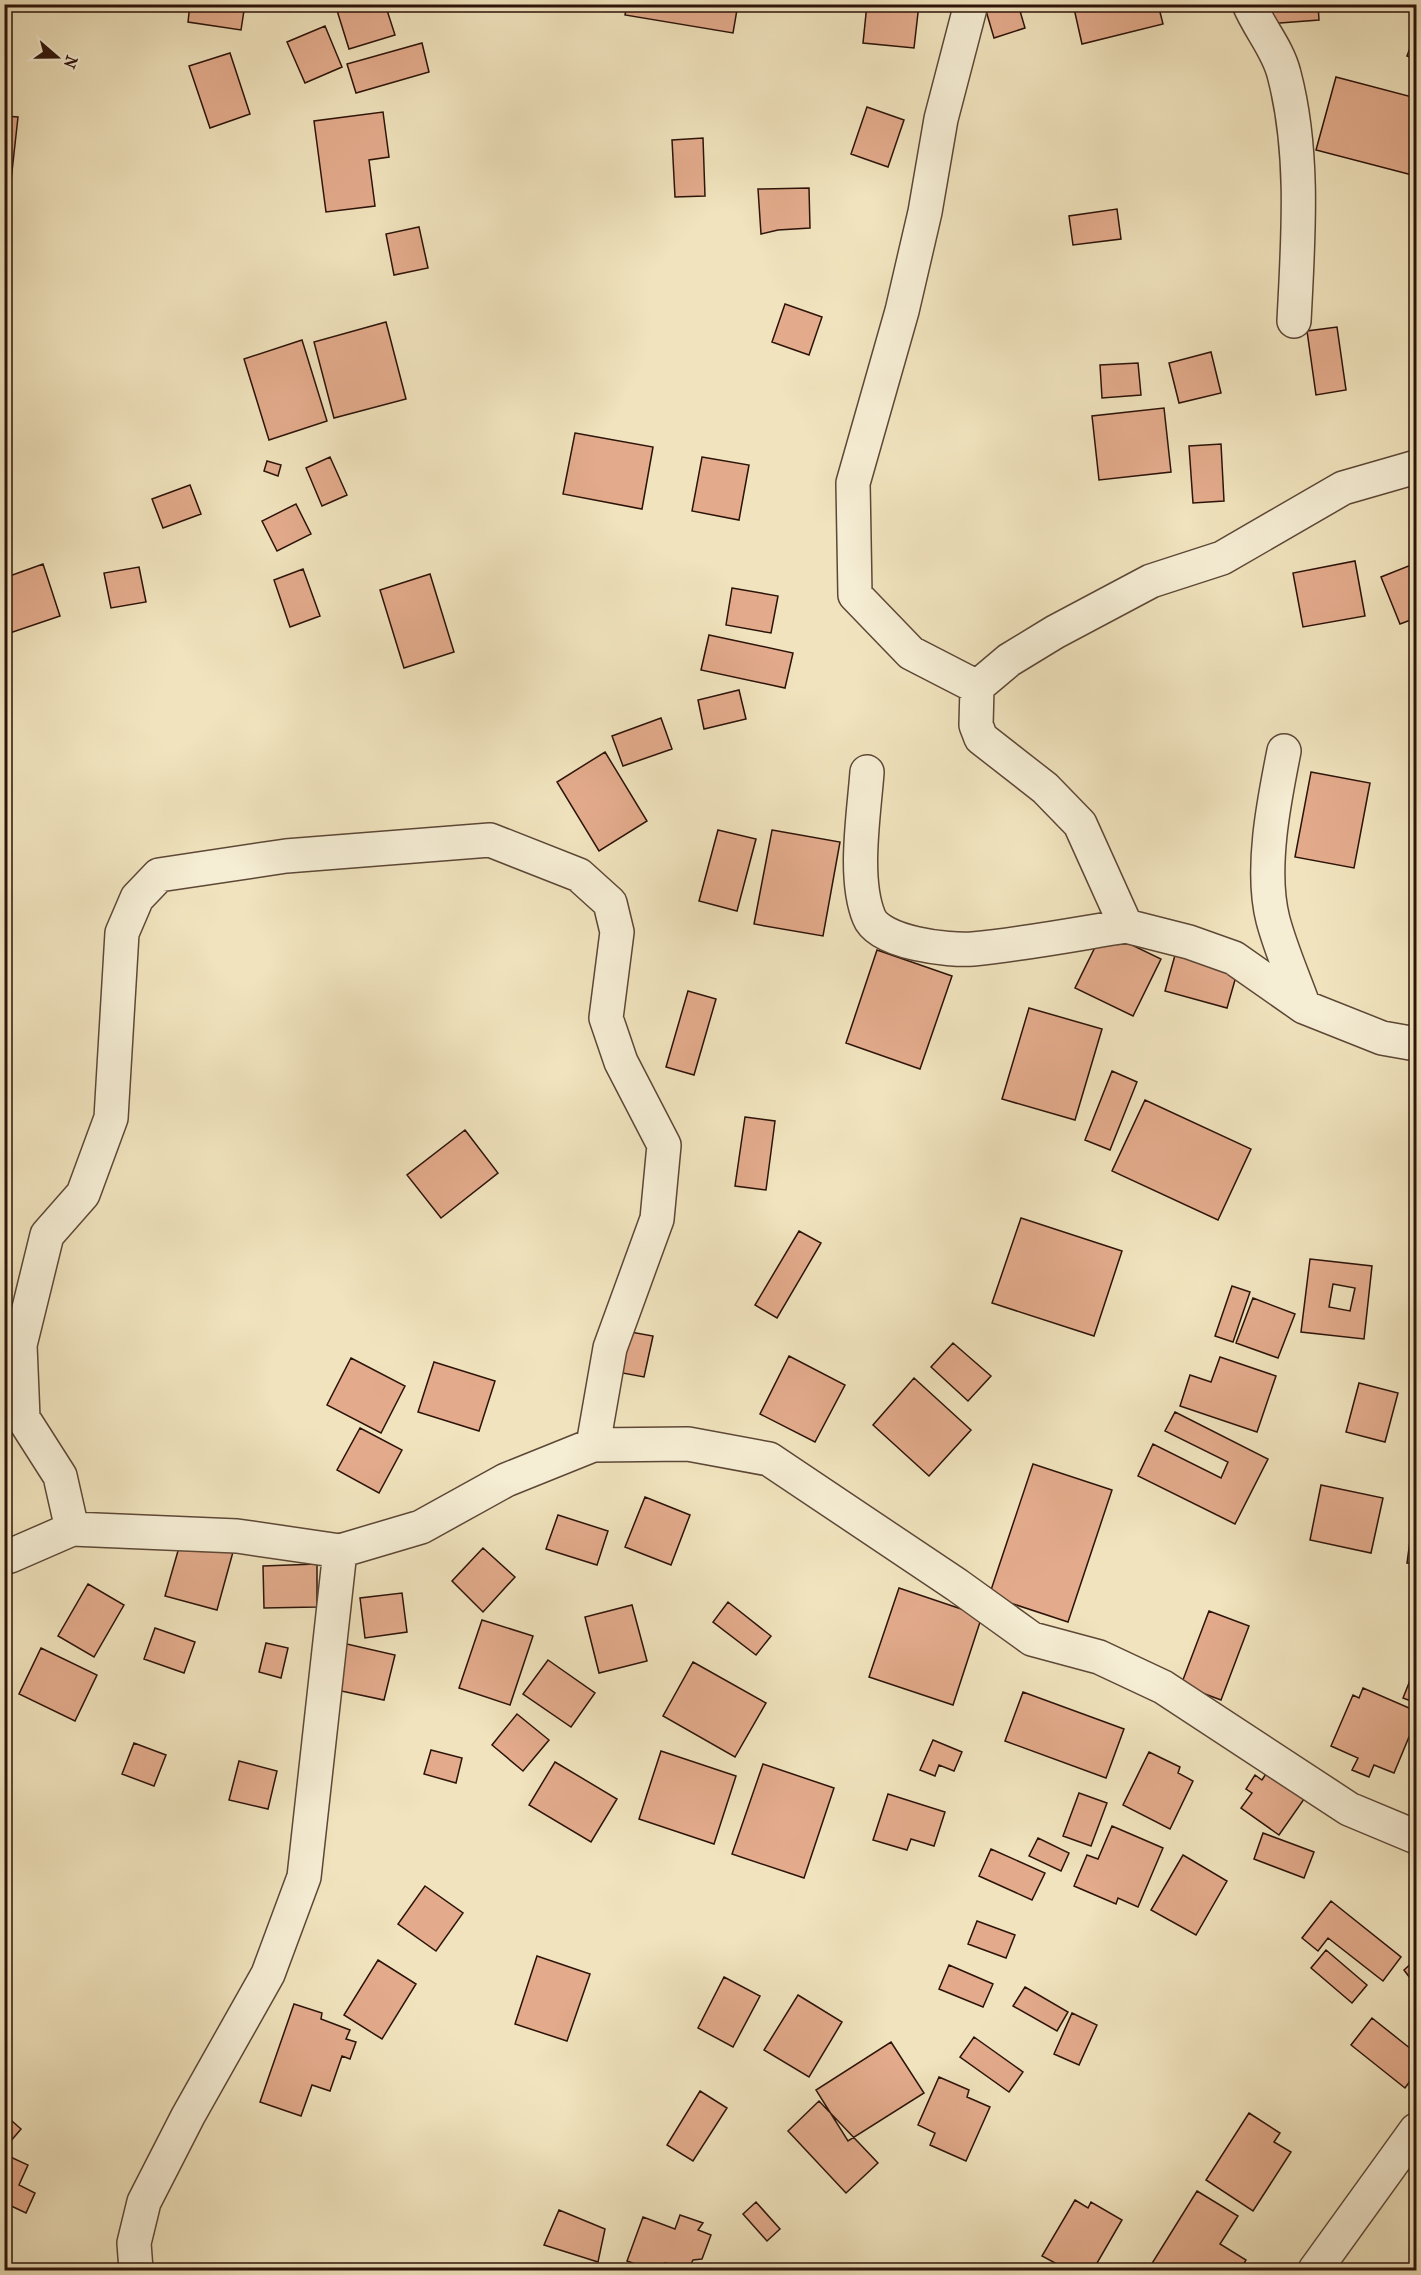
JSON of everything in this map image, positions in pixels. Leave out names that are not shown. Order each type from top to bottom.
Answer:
[{"type":"street","points":[[971,4],[941,119],[925,212],[902,311],[853,483],[855,595],[911,653],[977,687]]},
{"type":"street","points":[[1249,4],[1284,72],[1293,116],[1297,245],[1294,321]]},
{"type":"street","points":[[1126,926],[1080,824],[1045,788],[981,738],[976,725],[977,687],[1009,660],[1055,632],[1151,581],[1222,558],[1343,488],[1416,467]]},
{"type":"street","points":[[1284,751],[1272,808],[1268,867],[1273,919],[1304,1007]]},
{"type":"street","points":[[867,772],[862,835],[864,900],[870,920],[881,931],[919,944],[971,949],[1126,926],[1190,942],[1234,958],[1304,1007],[1382,1038],[1416,1044]]},
{"type":"street","points":[[72,1530],[60,1476],[23,1418],[20,1345],[47,1235],[83,1194],[111,1118],[122,933],[137,898],[159,875],[286,856],[490,840],[579,875],[610,903],[617,932],[606,1018],[621,1062],[664,1145],[657,1219],[610,1348],[593,1445]]},
{"type":"street","points":[[4,1556],[10,1556],[72,1530],[237,1536],[340,1551],[420,1527],[506,1480],[593,1445],[688,1444],[769,1459],[957,1585],[1032,1639],[1099,1657],[1163,1687],[1348,1809],[1416,1837]]},
{"type":"street","points":[[136,2271],[134,2243],[144,2202],[188,2116],[268,1974],[304,1876],[340,1551]]},
{"type":"street","points":[[1315,2271],[1416,2130]]},
{"type":"building","points":[[190,4],[245,4],[241,30],[188,22]]},
{"type":"building","points":[[335,4],[385,4],[395,35],[349,49]]},
{"type":"building","points":[[627,4],[738,4],[733,33],[625,15]]},
{"type":"building","points":[[867,4],[919,4],[914,48],[863,43]]},
{"type":"building","points":[[984,4],[1018,4],[1025,28],[994,38]]},
{"type":"building","points":[[1073,4],[1158,4],[1163,24],[1082,44]]},
{"type":"building","points":[[1267,4],[1318,4],[1319,20],[1268,24]]},
{"type":"building","points":[[325,26],[342,67],[305,83],[287,42]]},
{"type":"building","points":[[1416,32],[1416,59],[1407,56]]},
{"type":"building","points":[[422,43],[429,72],[356,93],[347,64]]},
{"type":"building","points":[[230,53],[250,114],[210,128],[189,66]]},
{"type":"building","points":[[1336,77],[1416,98],[1416,176],[1316,150]]},
{"type":"building","points":[[867,107],[904,120],[888,167],[851,154]]},
{"type":"building","points":[[383,112],[389,157],[369,160],[375,206],[326,212],[314,121]]},
{"type":"building","points":[[4,116],[18,117],[8,208],[4,208]]},
{"type":"building","points":[[703,138],[705,196],[675,197],[672,140]]},
{"type":"building","points":[[809,188],[810,228],[778,230],[761,234],[758,189]]},
{"type":"building","points":[[1117,209],[1121,239],[1073,245],[1069,216]]},
{"type":"building","points":[[419,227],[428,268],[394,275],[386,234]]},
{"type":"building","points":[[785,304],[822,317],[809,355],[772,342]]},
{"type":"building","points":[[386,322],[406,399],[334,418],[314,342]]},
{"type":"building","points":[[1337,327],[1346,390],[1316,395],[1307,331]]},
{"type":"building","points":[[302,340],[327,421],[269,440],[244,359]]},
{"type":"building","points":[[1211,352],[1221,393],[1179,403],[1169,363]]},
{"type":"building","points":[[1138,363],[1141,395],[1102,398],[1100,365]]},
{"type":"building","points":[[1164,408],[1171,472],[1099,480],[1092,416]]},
{"type":"building","points":[[575,433],[653,447],[642,509],[563,494]]},
{"type":"building","points":[[1221,444],[1224,501],[1193,503],[1189,446]]},
{"type":"building","points":[[330,457],[347,495],[322,506],[306,468]]},
{"type":"building","points":[[702,457],[749,465],[739,520],[692,511]]},
{"type":"building","points":[[267,461],[281,465],[278,476],[264,471]]},
{"type":"building","points":[[190,485],[201,514],[163,528],[152,499]]},
{"type":"building","points":[[296,504],[311,534],[277,551],[262,521]]},
{"type":"building","points":[[1355,561],[1365,616],[1303,627],[1293,573]]},
{"type":"building","points":[[1416,563],[1416,618],[1400,624],[1381,577]]},
{"type":"building","points":[[43,564],[60,616],[4,635],[4,578]]},
{"type":"building","points":[[139,567],[146,602],[111,608],[104,573]]},
{"type":"building","points":[[303,569],[320,616],[290,627],[274,580]]},
{"type":"building","points":[[430,574],[454,652],[404,668],[380,590]]},
{"type":"building","points":[[732,588],[778,596],[771,633],[726,625]]},
{"type":"building","points":[[709,635],[793,653],[785,688],[701,670]]},
{"type":"building","points":[[739,690],[746,719],[704,729],[698,700]]},
{"type":"building","points":[[661,718],[672,749],[623,766],[612,736]]},
{"type":"building","points":[[605,752],[647,821],[599,851],[557,782]]},
{"type":"building","points":[[1311,772],[1370,783],[1354,868],[1295,857]]},
{"type":"building","points":[[718,830],[756,839],[737,911],[699,901]]},
{"type":"building","points":[[772,830],[840,842],[823,936],[754,924]]},
{"type":"building","points":[[1103,931],[1161,959],[1133,1016],[1075,988]]},
{"type":"building","points":[[1177,948],[1239,966],[1227,1008],[1165,991]]},
{"type":"building","points":[[877,950],[952,976],[920,1069],[846,1043]]},
{"type":"building","points":[[688,991],[716,999],[694,1075],[666,1067]]},
{"type":"building","points":[[1029,1008],[1102,1029],[1075,1120],[1002,1099]]},
{"type":"building","points":[[1112,1071],[1137,1082],[1110,1150],[1085,1140]]},
{"type":"building","points":[[1145,1100],[1251,1149],[1218,1220],[1112,1171]]},
{"type":"building","points":[[745,1117],[775,1121],[766,1190],[735,1186]]},
{"type":"building","points":[[465,1130],[498,1173],[441,1218],[407,1175]]},
{"type":"building","points":[[1021,1218],[1122,1251],[1094,1336],[992,1303]]},
{"type":"building","points":[[799,1231],[821,1243],[777,1318],[755,1305]]},
{"type":"building","points":[[1310,1259],[1372,1266],[1364,1339],[1301,1332]],"holes":[[[1333,1284],[1355,1288],[1350,1311],[1329,1307]]]},
{"type":"building","points":[[1232,1286],[1250,1292],[1233,1342],[1215,1336]]},
{"type":"building","points":[[1253,1298],[1295,1314],[1278,1358],[1236,1343]]},
{"type":"building","points":[[625,1331],[653,1336],[644,1377],[617,1372]]},
{"type":"building","points":[[953,1343],[991,1376],[968,1401],[931,1367]]},
{"type":"building","points":[[789,1356],[845,1385],[815,1442],[760,1414]]},
{"type":"building","points":[[1220,1357],[1276,1376],[1257,1432],[1180,1406],[1190,1375],[1211,1382]]},
{"type":"building","points":[[351,1358],[405,1386],[381,1433],[327,1405]]},
{"type":"building","points":[[434,1362],[495,1381],[479,1431],[418,1412]]},
{"type":"building","points":[[914,1378],[971,1430],[929,1476],[873,1425]]},
{"type":"building","points":[[1359,1383],[1398,1393],[1385,1442],[1346,1432]]},
{"type":"building","points":[[1175,1412],[1268,1459],[1235,1524],[1138,1476],[1153,1444],[1221,1478],[1228,1462],[1165,1431]]},
{"type":"building","points":[[360,1428],[402,1450],[379,1493],[337,1470]]},
{"type":"building","points":[[1033,1464],[1112,1490],[1068,1622],[989,1596]]},
{"type":"building","points":[[1321,1485],[1383,1498],[1371,1553],[1310,1540]]},
{"type":"building","points":[[1416,1496],[1416,1564],[1407,1563]]},
{"type":"building","points":[[645,1497],[690,1515],[671,1565],[625,1547]]},
{"type":"building","points":[[558,1515],[608,1531],[597,1565],[546,1549]]},
{"type":"building","points":[[182,1537],[233,1552],[217,1610],[165,1596]]},
{"type":"building","points":[[483,1548],[515,1577],[483,1612],[452,1581]]},
{"type":"building","points":[[317,1564],[317,1607],[264,1608],[263,1566]]},
{"type":"building","points":[[88,1584],[124,1605],[94,1657],[58,1636]]},
{"type":"building","points":[[899,1588],[982,1616],[953,1705],[869,1677]]},
{"type":"building","points":[[402,1593],[407,1632],[365,1638],[360,1598]]},
{"type":"building","points":[[728,1602],[771,1636],[756,1655],[713,1622]]},
{"type":"building","points":[[632,1605],[647,1661],[599,1673],[585,1617]]},
{"type":"building","points":[[1209,1611],[1249,1626],[1221,1700],[1181,1685]]},
{"type":"building","points":[[482,1620],[533,1636],[510,1705],[459,1688]]},
{"type":"building","points":[[155,1628],[195,1642],[184,1673],[144,1659]]},
{"type":"building","points":[[338,1642],[395,1655],[384,1700],[327,1688]]},
{"type":"building","points":[[266,1643],[288,1648],[281,1678],[259,1672]]},
{"type":"building","points":[[41,1648],[97,1675],[75,1721],[19,1694]]},
{"type":"building","points":[[548,1660],[595,1693],[571,1727],[523,1694]]},
{"type":"building","points":[[693,1662],[766,1703],[735,1757],[663,1716]]},
{"type":"building","points":[[1416,1668],[1416,1703],[1403,1698]]},
{"type":"building","points":[[1363,1688],[1416,1711],[1416,1720],[1394,1773],[1374,1765],[1369,1777],[1352,1770],[1358,1758],[1331,1746],[1353,1695],[1359,1698]]},
{"type":"building","points":[[1023,1692],[1124,1729],[1106,1778],[1005,1741]]},
{"type":"building","points":[[517,1714],[549,1740],[523,1771],[492,1745]]},
{"type":"building","points":[[933,1740],[962,1752],[954,1771],[939,1765],[935,1776],[920,1770]]},
{"type":"building","points":[[134,1743],[166,1755],[154,1786],[122,1774]]},
{"type":"building","points":[[431,1750],[462,1758],[456,1783],[424,1774]]},
{"type":"building","points":[[661,1751],[736,1776],[714,1844],[639,1819]]},
{"type":"building","points":[[1149,1752],[1180,1767],[1178,1773],[1193,1781],[1170,1829],[1123,1805]]},
{"type":"building","points":[[239,1761],[277,1771],[268,1809],[229,1800]]},
{"type":"building","points":[[555,1762],[617,1799],[591,1842],[529,1805]]},
{"type":"building","points":[[763,1764],[834,1788],[804,1878],[732,1854]]},
{"type":"building","points":[[1271,1766],[1309,1792],[1279,1835],[1241,1808],[1252,1793],[1246,1789],[1255,1775],[1262,1780]]},
{"type":"building","points":[[1079,1793],[1107,1803],[1091,1846],[1063,1836]]},
{"type":"building","points":[[888,1794],[945,1812],[934,1846],[911,1839],[907,1850],[873,1840]]},
{"type":"building","points":[[1112,1826],[1163,1848],[1138,1907],[1118,1898],[1116,1904],[1074,1886],[1087,1855],[1098,1859]]},
{"type":"building","points":[[1263,1833],[1314,1852],[1304,1878],[1254,1859]]},
{"type":"building","points":[[1038,1838],[1069,1853],[1061,1871],[1029,1856]]},
{"type":"building","points":[[991,1849],[1045,1873],[1032,1900],[979,1876]]},
{"type":"building","points":[[1183,1855],[1227,1881],[1196,1935],[1151,1910]]},
{"type":"building","points":[[425,1886],[463,1913],[436,1951],[398,1924]]},
{"type":"building","points":[[1331,1901],[1401,1957],[1383,1981],[1328,1938],[1318,1951],[1302,1938]]},
{"type":"building","points":[[977,1921],[1015,1935],[1006,1958],[968,1944]]},
{"type":"building","points":[[1326,1950],[1367,1985],[1352,2003],[1311,1968]]},
{"type":"building","points":[[537,1956],[590,1974],[567,2041],[515,2024]]},
{"type":"building","points":[[1416,1959],[1416,1986],[1404,1970]]},
{"type":"building","points":[[378,1960],[416,1984],[382,2039],[344,2015]]},
{"type":"building","points":[[949,1965],[993,1984],[983,2007],[939,1989]]},
{"type":"building","points":[[724,1977],[760,1996],[733,2047],[698,2028]]},
{"type":"building","points":[[1025,1987],[1068,2012],[1057,2031],[1013,2006]]},
{"type":"building","points":[[798,1995],[842,2022],[809,2077],[764,2050]]},
{"type":"building","points":[[294,2004],[322,2013],[321,2019],[350,2030],[346,2039],[356,2042],[350,2059],[342,2056],[330,2091],[312,2085],[301,2116],[260,2102]]},
{"type":"building","points":[[1072,2013],[1097,2025],[1079,2065],[1054,2054]]},
{"type":"building","points":[[1372,2018],[1416,2053],[1416,2073],[1405,2088],[1351,2045]]},
{"type":"building","points":[[974,2037],[1023,2072],[1009,2092],[960,2057]]},
{"type":"building","points":[[891,2042],[924,2093],[848,2141],[816,2090]]},
{"type":"building","points":[[939,2077],[969,2090],[967,2097],[990,2107],[966,2161],[930,2145],[935,2133],[918,2125]]},
{"type":"building","points":[[700,2091],[727,2108],[693,2161],[667,2145]]},
{"type":"building","points":[[819,2101],[878,2163],[846,2193],[788,2131]]},
{"type":"building","points":[[1249,2113],[1280,2133],[1274,2142],[1291,2152],[1253,2211],[1206,2180]]},
{"type":"building","points":[[4,2114],[21,2129],[10,2142],[4,2137]]},
{"type":"building","points":[[4,2154],[28,2165],[19,2185],[35,2193],[26,2213],[7,2204],[4,2208]]},
{"type":"building","points":[[1197,2191],[1238,2216],[1220,2244],[1246,2260],[1240,2270],[1159,2270],[1151,2265]]},
{"type":"building","points":[[1075,2200],[1088,2208],[1091,2202],[1122,2220],[1093,2270],[1068,2270],[1042,2256]]},
{"type":"building","points":[[756,2202],[780,2229],[767,2241],[743,2214]]},
{"type":"building","points":[[559,2210],[605,2229],[598,2262],[544,2245]]},
{"type":"building","points":[[680,2215],[703,2223],[698,2230],[711,2235],[702,2259],[693,2260],[688,2270],[672,2270],[673,2266],[665,2263],[662,2270],[652,2270],[627,2261],[643,2217],[675,2229]]}]
